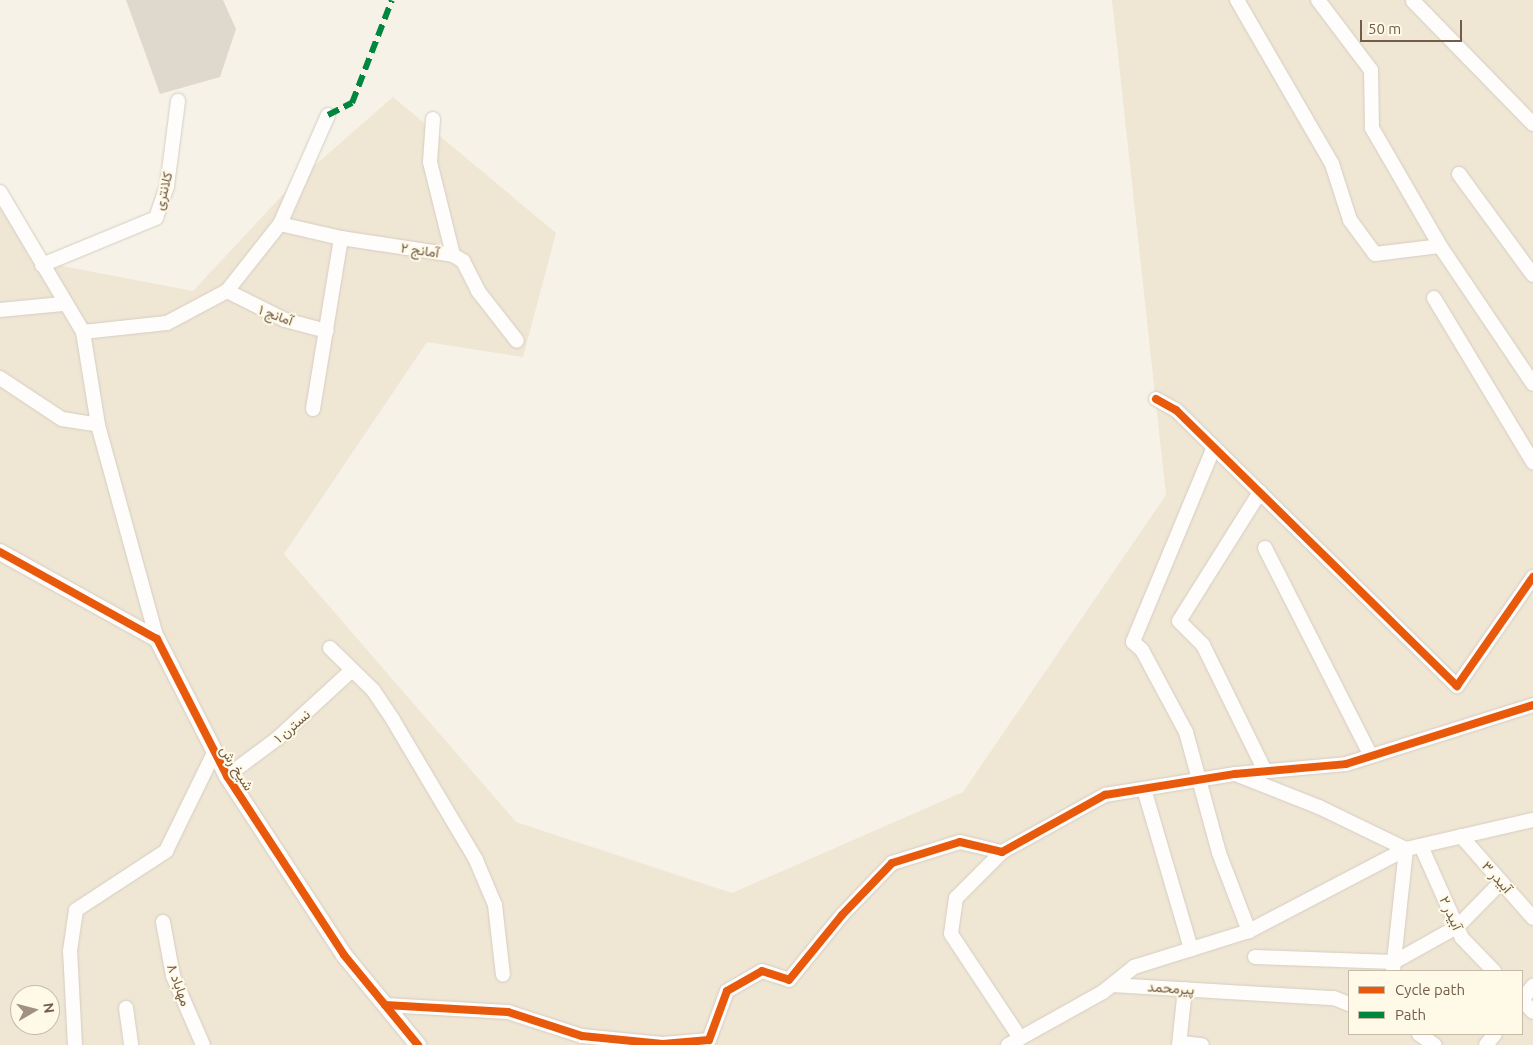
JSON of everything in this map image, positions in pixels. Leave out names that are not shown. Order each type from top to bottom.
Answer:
[{"type":"street","points":[[1237,0],[1332,164],[1350,220],[1375,254],[1440,246]]},
{"type":"street","points":[[1318,0],[1371,70],[1372,128],[1440,246],[1533,384]]},
{"type":"street","points":[[1413,1],[1533,124]]},
{"type":"street","name":"کلانتری","points":[[42,264],[156,218],[167,186],[178,101]]},
{"type":"street","points":[[83,332],[166,323],[227,291],[280,224],[328,115]]},
{"type":"street","points":[[432,119],[430,162],[453,255]]},
{"type":"street","points":[[1459,174],[1533,275]]},
{"type":"street","points":[[0,192],[63,304],[83,332],[98,424],[157,639]]},
{"type":"street","name":"آمانج ۲","points":[[280,224],[341,238],[453,255],[463,260],[478,291],[517,341]]},
{"type":"street","points":[[313,409],[341,238]]},
{"type":"street","name":"آمانج ۱","points":[[227,291],[285,320],[327,331]]},
{"type":"street","points":[[1434,298],[1533,462]]},
{"type":"street","points":[[0,310],[63,304]]},
{"type":"street","points":[[0,378],[62,419],[98,424]]},
{"type":"street","points":[[1156,399],[1176,410],[1457,686],[1533,577]]},
{"type":"street","points":[[1214,447],[1133,642],[1142,650],[1186,732],[1196,780],[1249,931]]},
{"type":"street","points":[[1260,492],[1180,621],[1203,645],[1266,771]]},
{"type":"street","points":[[1264,548],[1371,756]]},
{"type":"street","points":[[0,552],[157,639]]},
{"type":"street","name":"شیخ رش","points":[[157,639],[213,755],[344,955],[418,1045]]},
{"type":"street","points":[[330,648],[352,670],[393,720],[476,860],[494,905],[503,975]]},
{"type":"street","name":"نسترن ۱","points":[[227,776],[278,738],[352,670]]},
{"type":"street","points":[[1020,1038],[951,934],[956,898],[1002,852],[1105,795],[1235,774],[1346,764],[1533,705]]},
{"type":"street","points":[[75,1045],[70,951],[76,910],[166,851],[213,755]]},
{"type":"street","points":[[1235,774],[1319,807],[1406,849]]},
{"type":"street","points":[[1144,789],[1191,949]]},
{"type":"street","points":[[1008,1045],[1112,984],[1134,967],[1249,931],[1406,849],[1533,820]]},
{"type":"street","name":"آبیدر ۳","points":[[1461,836],[1533,918]]},
{"type":"street","points":[[385,1004],[508,1012],[591,1037],[663,1044],[709,1040],[727,991],[762,971],[789,980],[842,915],[892,863],[960,842],[1002,852]]},
{"type":"street","name":"آبیدر ۲","points":[[1421,846],[1462,938],[1493,970]]},
{"type":"street","points":[[1394,967],[1406,849]]},
{"type":"street","points":[[1255,957],[1394,967],[1457,927],[1501,882]]},
{"type":"street","name":"مهاباد ۸","points":[[163,922],[173,976],[203,1045]]},
{"type":"street","name":"پیرمحمد","points":[[1112,984],[1334,998],[1348,1004]]},
{"type":"street","points":[[1523,999],[1533,986]]},
{"type":"street","points":[[1185,989],[1180,1044],[1202,1045]]},
{"type":"street","points":[[1523,1001],[1533,1012]]},
{"type":"street","points":[[126,1008],[131,1045]]},
{"type":"street","points":[[1421,1035],[1435,1045]]},
{"type":"street","points":[[1486,1045],[1494,1035]]},
{"type":"shaded area","points":[[1112,0],[1533,0],[1533,1045],[0,1045],[0,207],[41,262],[193,291],[290,187],[393,97],[556,233],[523,357],[427,342],[284,554],[516,822],[732,893],[963,792],[1166,495]]},
{"type":"building","points":[[126,0],[223,0],[236,29],[220,77],[160,94]]},
{"type":"marked path","points":[[328,115],[352,103],[392,0]]},
{"type":"cycle path","points":[[1156,399],[1176,410],[1457,686],[1533,577]]},
{"type":"cycle path","points":[[0,552],[157,639],[227,776],[344,955],[418,1045]]},
{"type":"cycle path","points":[[385,1005],[508,1012],[582,1036],[663,1044],[709,1040],[727,991],[762,971],[789,980],[842,915],[892,863],[960,842],[1002,852],[1105,795],[1235,774],[1346,764],[1533,705]]}]
